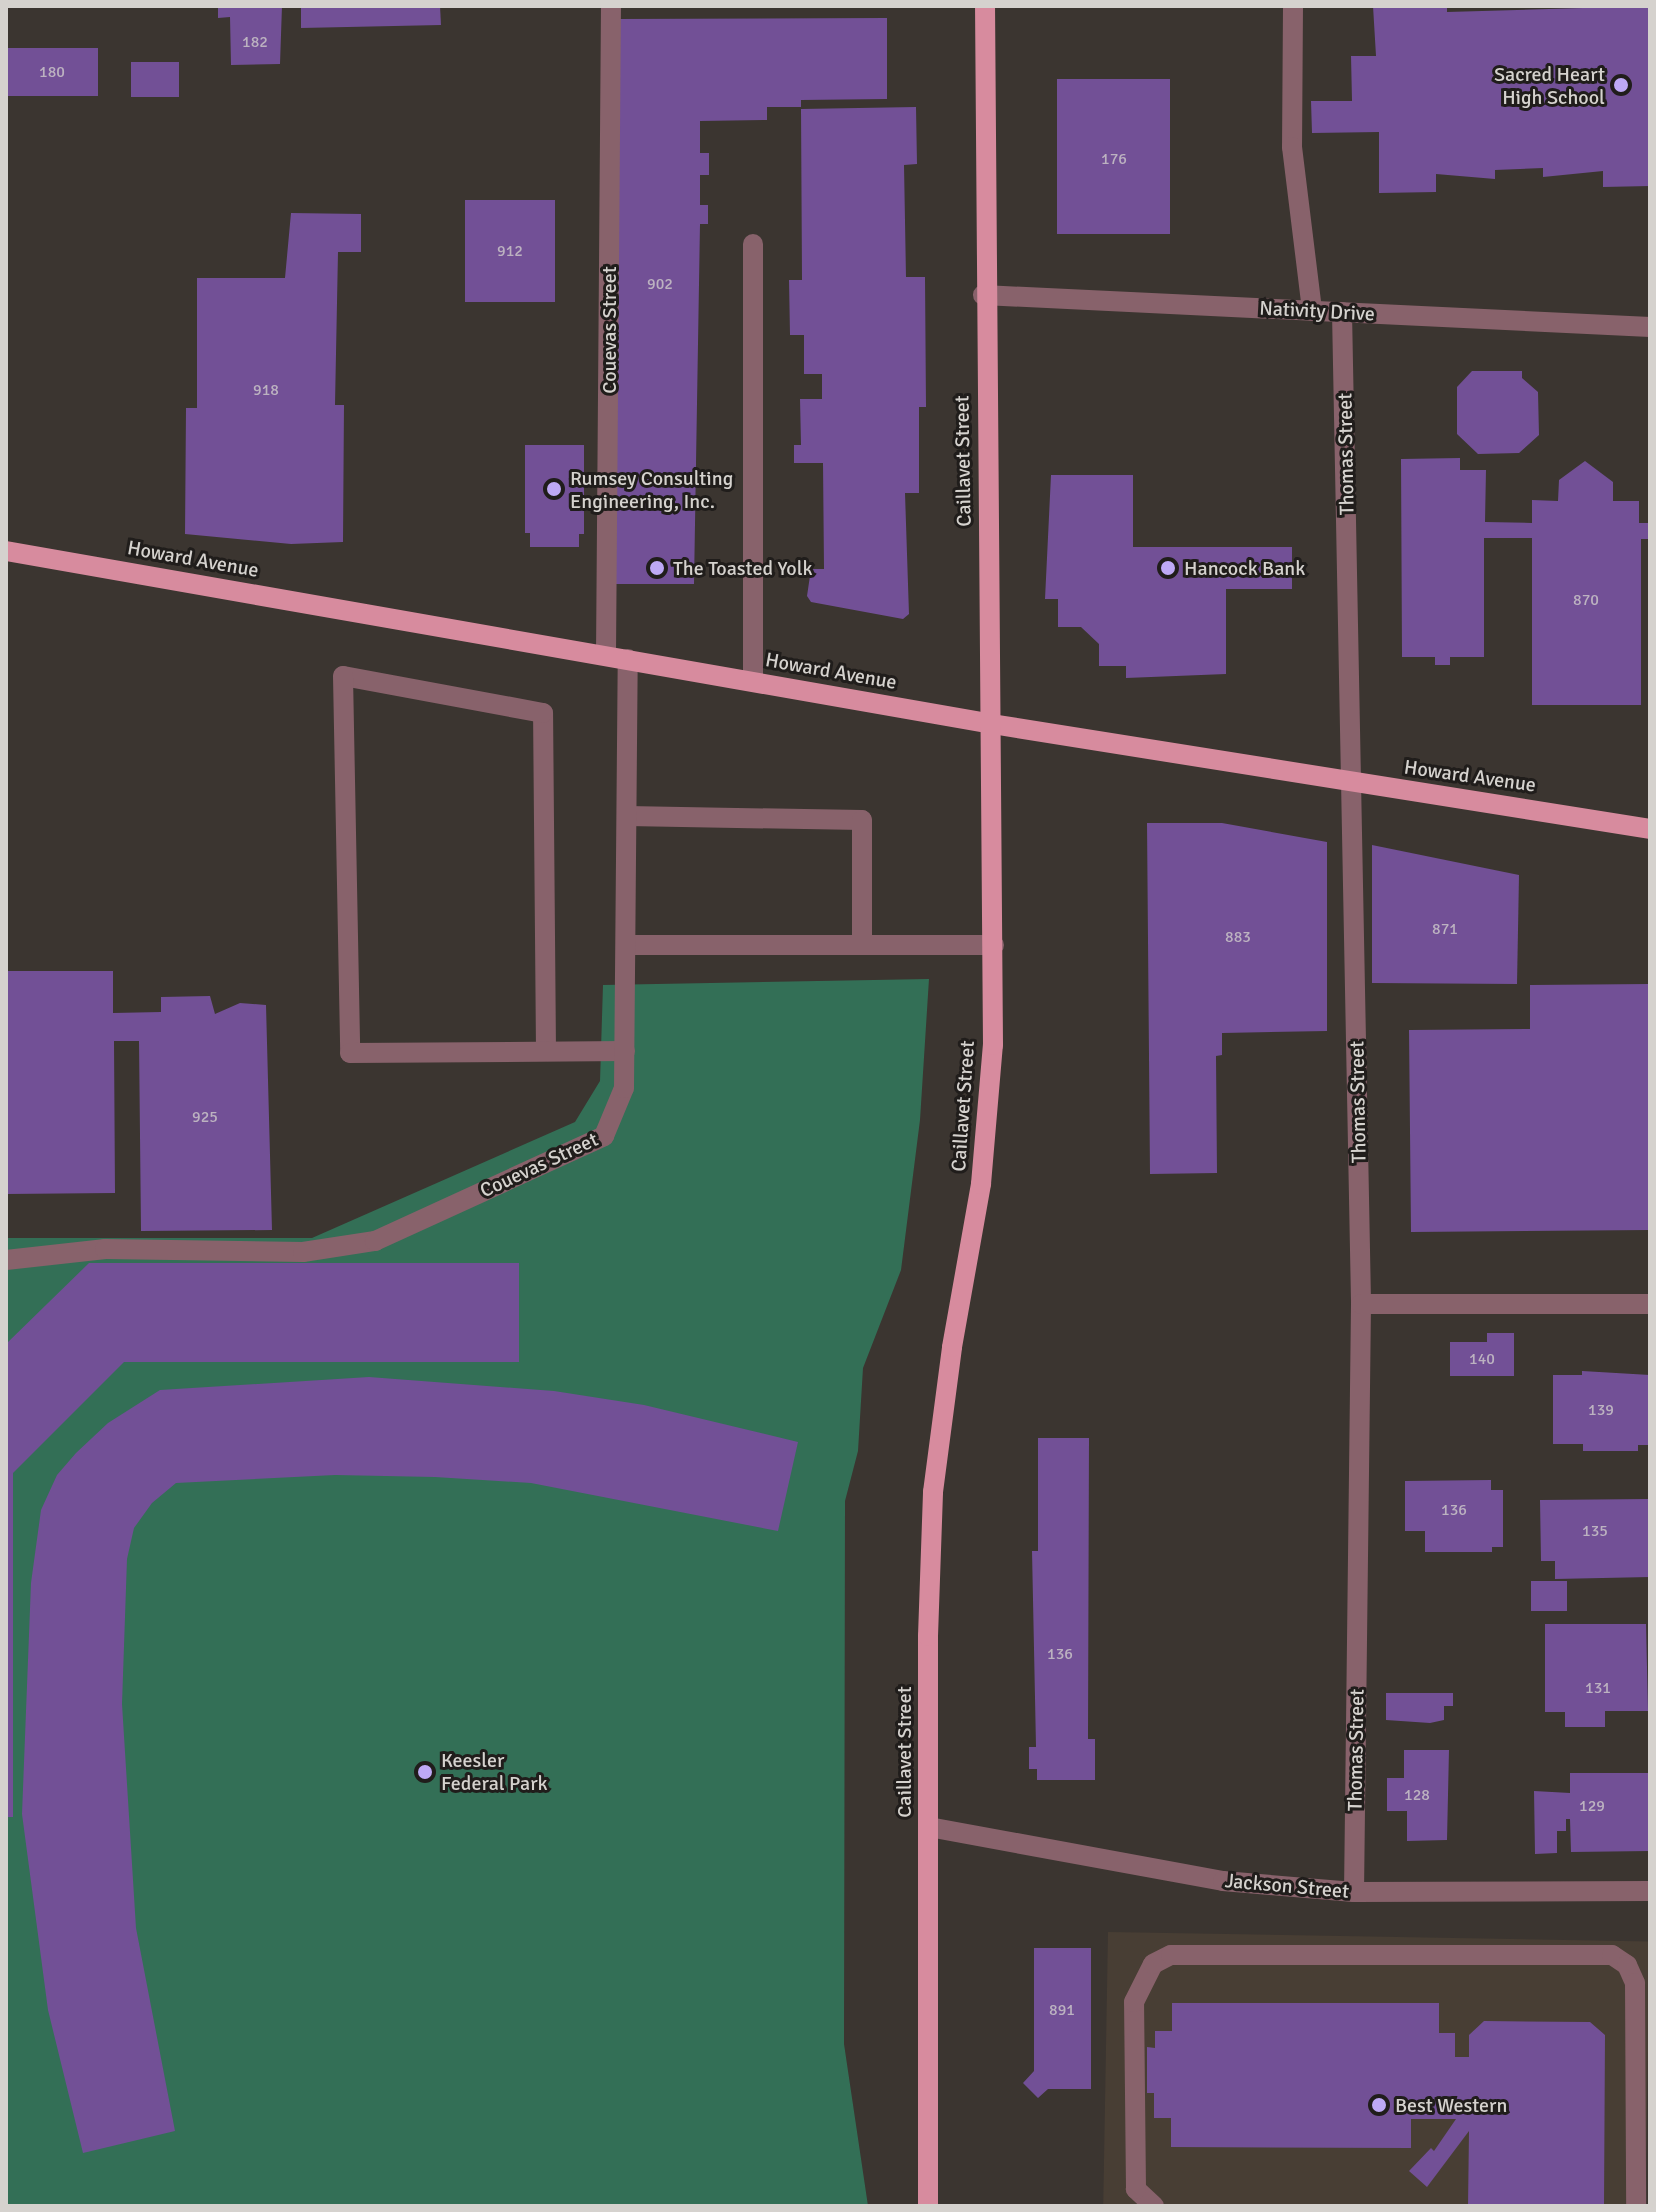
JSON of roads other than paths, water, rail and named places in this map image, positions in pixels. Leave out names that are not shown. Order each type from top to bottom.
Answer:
[{"type":"main road","name":"Caillavet Street","points":[[928,2206],[933,1492],[952,1347],[981,1184],[993,1045],[992,724],[983,295],[985,6]]},
{"type":"main road","name":"Howard Avenue","points":[[6,551],[992,724],[1650,829]]},
{"type":"street","name":"Couevas Street","points":[[606,655],[611,6]]},
{"type":"street","points":[[1293,6],[1292,147],[1312,311]]},
{"type":"street","points":[[753,244],[753,681]]},
{"type":"street","name":"Nativity Drive","points":[[983,295],[1650,327]]},
{"type":"street","name":"Thomas Street","points":[[1342,312],[1361,1304],[1354,1892]]},
{"type":"street","name":"Couevas Street","points":[[6,1260],[105,1249],[303,1252],[375,1241],[604,1136],[624,1088],[628,659]]},
{"type":"street","points":[[546,1051],[543,713],[343,676],[350,1053],[625,1051]]},
{"type":"street","points":[[627,816],[862,820],[862,945]]},
{"type":"street","points":[[626,945],[994,945]]},
{"type":"street","points":[[1361,1304],[1650,1304]]},
{"type":"street","name":"Jackson Street","points":[[929,1827],[1223,1881],[1354,1892],[1650,1891]]},
{"type":"street","points":[[1154,2206],[1136,2189],[1134,2002],[1153,1964],[1171,1955],[1612,1955],[1627,1965],[1635,1983],[1636,2206]]},
{"type":"place","name":"Sacred Heart High School","points":[[1621,85]]},
{"type":"place","name":"Rumsey Consulting Engineering, Inc.","points":[[554,489]]},
{"type":"place","name":"The Toasted Yolk","points":[[657,568]]},
{"type":"place","name":"Hancock Bank","points":[[1168,568]]},
{"type":"place","name":"Keesler Federal Park","points":[[425,1772]]},
{"type":"place","name":"Best Western","points":[[1379,2105]]}]
